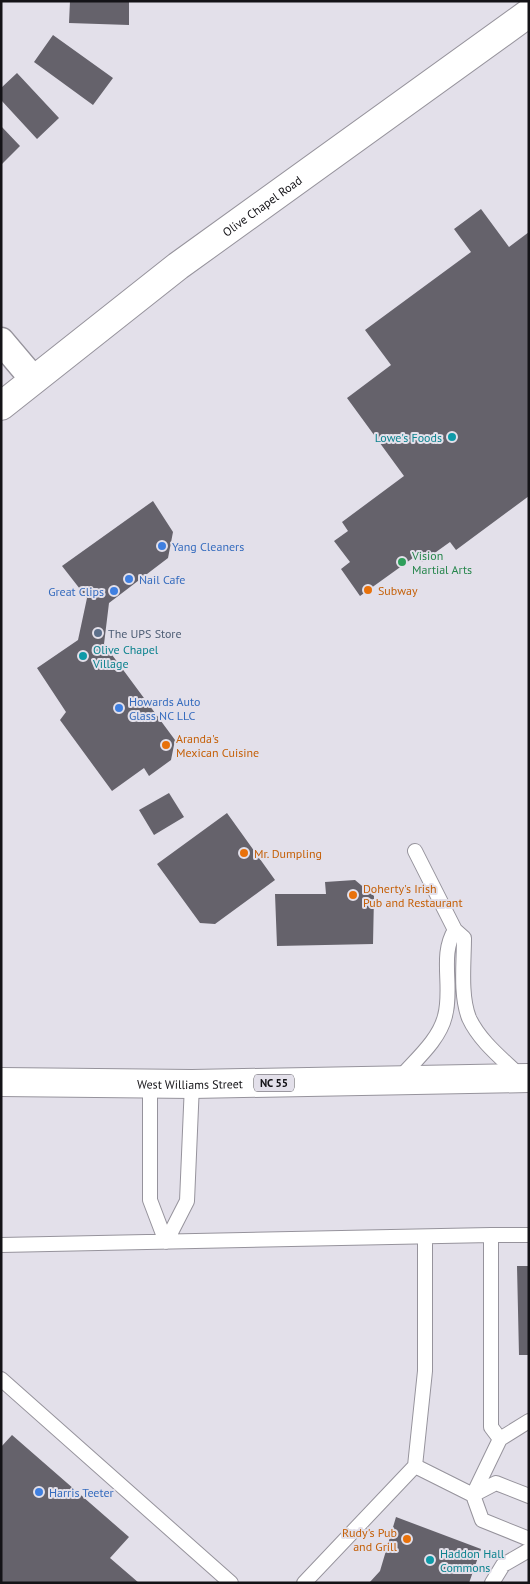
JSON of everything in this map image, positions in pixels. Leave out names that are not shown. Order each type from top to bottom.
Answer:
[{"type":"main road","name":"Olive Chapel Road","points":[[1,406],[178,266],[529,13]]},
{"type":"main road","name":"West Williams Street","points":[[1,1082],[192,1084],[526,1078]]},
{"type":"street","points":[[1,341],[34,380]]},
{"type":"lane","points":[[415,851],[455,930],[464,938],[465,1002],[469,1016],[486,1043],[526,1078]]},
{"type":"lane","points":[[397,1080],[431,1042],[445,1017],[448,1001],[448,942],[455,930]]},
{"type":"lane","points":[[150,1084],[150,1200],[166,1242]]},
{"type":"lane","points":[[166,1242],[187,1201],[192,1084]]},
{"type":"lane","points":[[1,1245],[529,1235]]},
{"type":"lane","points":[[491,1236],[491,1427],[500,1439]]},
{"type":"lane","points":[[304,1583],[415,1466],[424,1370],[425,1237]]},
{"type":"lane","points":[[1,1379],[231,1583]]},
{"type":"lane","points":[[473,1495],[500,1439],[529,1421]]},
{"type":"lane","points":[[415,1466],[473,1495],[482,1520],[529,1539]]},
{"type":"lane","points":[[473,1495],[496,1483],[529,1496]]},
{"type":"lane","points":[[492,1583],[503,1565],[529,1550]]},
{"type":"building","points":[[70,1],[129,1],[129,25],[69,23]]},
{"type":"building","points":[[53,35],[113,78],[93,105],[34,62]]},
{"type":"building","points":[[17,73],[59,118],[37,139],[1,100],[1,88]]},
{"type":"building","points":[[1,126],[20,146],[1,165]]},
{"type":"building","name":"Lowe's Foods","points":[[481,209],[509,247],[529,232],[529,496],[456,550],[450,542],[422,562],[417,555],[360,596],[341,569],[350,562],[334,541],[348,531],[342,522],[404,476],[347,398],[391,365],[365,330],[471,252],[454,229]]},
{"type":"building","name":"Olive Chapel Village","points":[[153,501],[173,532],[168,558],[109,603],[104,644],[175,740],[171,760],[149,776],[144,768],[112,791],[60,720],[66,712],[37,668],[78,640],[87,598],[62,566]]},
{"type":"building","points":[[169,793],[184,817],[154,835],[139,810]]},
{"type":"building","points":[[227,813],[275,880],[215,924],[200,923],[157,864]]},
{"type":"building","points":[[355,880],[374,896],[373,944],[277,946],[275,894],[326,894],[325,882]]},
{"type":"building","points":[[517,1266],[529,1266],[529,1355],[519,1355]]},
{"type":"building","name":"Harris Teeter","points":[[12,1435],[129,1537],[110,1558],[139,1583],[1,1583],[1,1447]]},
{"type":"building","name":"Haddon Hall Commons","points":[[396,1517],[481,1549],[469,1583],[369,1583],[380,1571]]},
{"type":"place","name":"Lowe's Foods","points":[[452,437]]},
{"type":"place","name":"Yang Cleaners","points":[[162,546]]},
{"type":"place","name":"Vision Martial Arts","points":[[402,562]]},
{"type":"place","name":"Nail Cafe","points":[[129,579]]},
{"type":"place","name":"Subway","points":[[368,590]]},
{"type":"place","name":"Great Clips","points":[[114,591]]},
{"type":"place","name":"The UPS Store","points":[[98,633]]},
{"type":"place","name":"Olive Chapel Village","points":[[83,656]]},
{"type":"place","name":"Howards Auto Glass NC LLC","points":[[119,708]]},
{"type":"place","name":"Aranda's Mexican Cuisine","points":[[166,745]]},
{"type":"place","name":"Mr. Dumpling","points":[[244,853]]},
{"type":"place","name":"Doherty's Irish Pub and Restaurant","points":[[353,895]]},
{"type":"place","name":"Harris Teeter","points":[[39,1492]]},
{"type":"place","name":"Rudy's Pub and Grill","points":[[407,1539]]},
{"type":"place","name":"Haddon Hall Commons","points":[[430,1560]]}]
